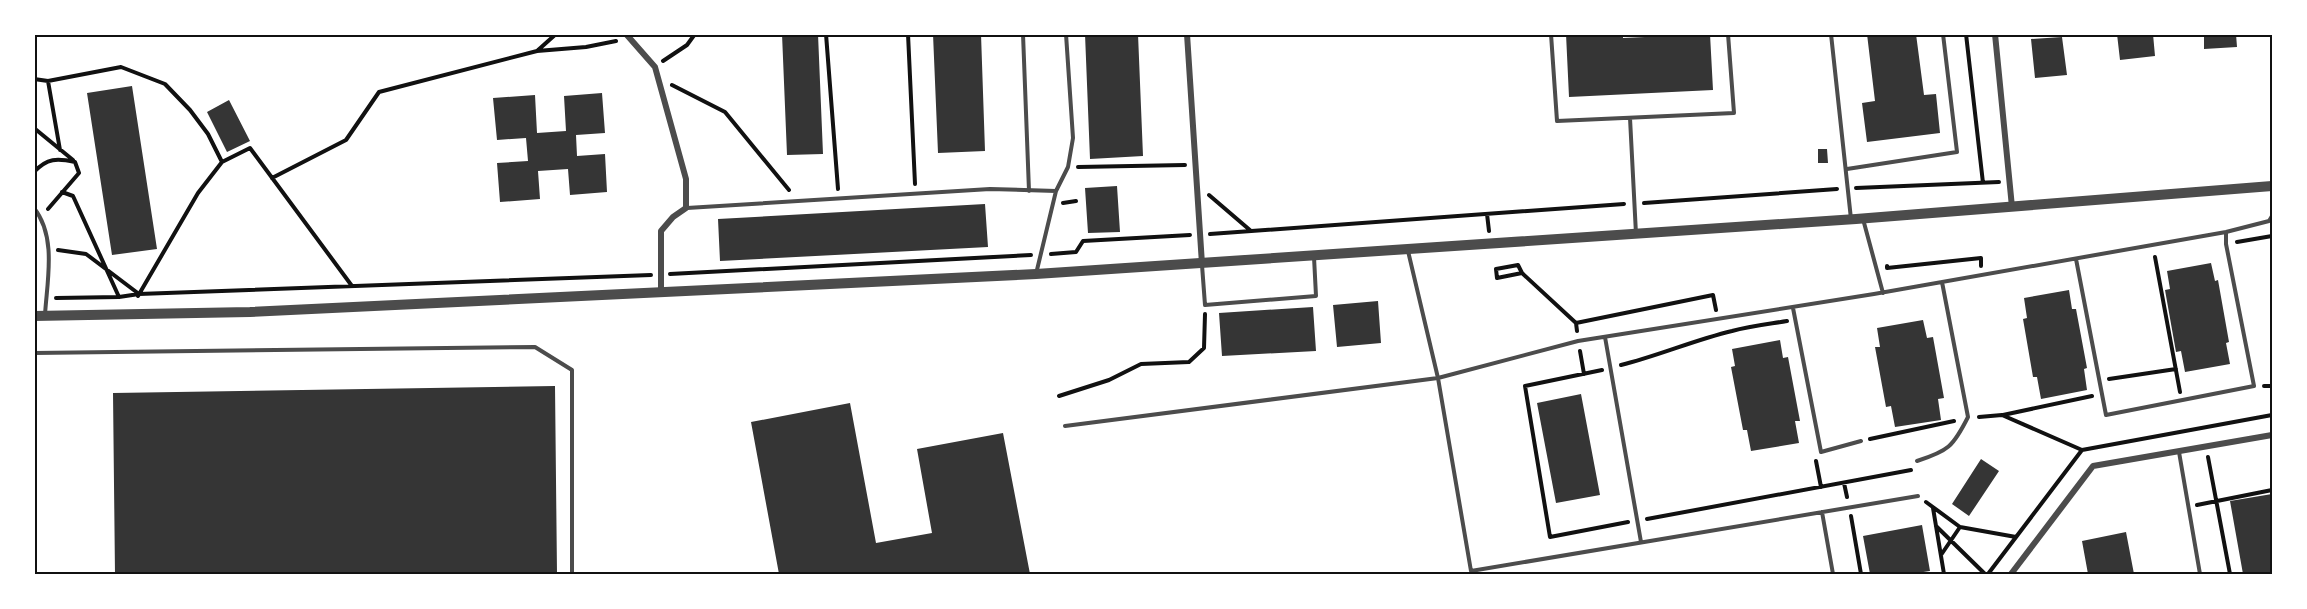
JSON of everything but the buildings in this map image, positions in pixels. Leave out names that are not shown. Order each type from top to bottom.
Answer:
[{"type":"street","points":[[1187,34],[1202,264]]},
{"type":"street","points":[[1995,34],[2012,207]]},
{"type":"street","points":[[627,37],[655,67],[686,179],[686,208],[673,217],[661,231],[661,292]]},
{"type":"street","points":[[40,316],[261,311],[1036,274],[1857,219],[2272,186]]},
{"type":"street","points":[[2011,574],[2093,466],[2272,435]]},
{"type":"lane","points":[[1023,34],[1029,191]]},
{"type":"lane","points":[[1036,274],[1056,191],[1068,167],[1073,138],[1066,34]]},
{"type":"lane","points":[[1551,34],[1557,121],[1734,113],[1728,34]]},
{"type":"lane","points":[[1831,34],[1849,188],[1857,219],[1883,293]]},
{"type":"lane","points":[[1847,169],[1957,152],[1943,34]]},
{"type":"lane","points":[[1630,118],[1636,234]]},
{"type":"lane","points":[[686,208],[990,189],[1056,191]]},
{"type":"lane","points":[[34,208],[41,217],[49,248],[46,298],[40,316]]},
{"type":"lane","points":[[1065,426],[1438,378],[1578,341],[1883,293],[2226,232],[2270,221],[2272,216]]},
{"type":"lane","points":[[2076,259],[2106,415],[2254,386],[2226,244],[2226,232]]},
{"type":"lane","points":[[1408,250],[1438,378],[1471,573],[1918,496]]},
{"type":"lane","points":[[1202,264],[1206,305],[1316,296],[1314,257]]},
{"type":"lane","points":[[1917,460],[1944,452],[1960,433],[1968,417],[1942,282]]},
{"type":"lane","points":[[1793,308],[1821,452],[1861,441]]},
{"type":"lane","points":[[1605,337],[1641,542]]},
{"type":"lane","points":[[34,353],[535,347],[572,370],[572,574]]},
{"type":"lane","points":[[2179,452],[2200,574]]},
{"type":"lane","points":[[1822,512],[1833,574]]},
{"type":"path","points":[[537,51],[556,34]]},
{"type":"path","points":[[655,67],[687,45],[695,34]]},
{"type":"path","points":[[826,34],[839,199]]},
{"type":"path","points":[[908,34],[915,193]]},
{"type":"path","points":[[1966,34],[1983,183]]},
{"type":"path","points":[[272,178],[346,140],[379,92],[537,51],[586,47],[627,37]]},
{"type":"path","points":[[34,79],[48,81],[121,67],[165,84],[190,110],[208,134],[222,162]]},
{"type":"path","points":[[658,78],[725,112],[777,174],[797,202]]},
{"type":"path","points":[[48,81],[60,150]]},
{"type":"path","points":[[34,128],[75,162],[79,173],[41,217]]},
{"type":"path","points":[[127,315],[198,193],[222,162],[250,148],[351,286]]},
{"type":"path","points":[[34,172],[43,163],[58,158],[75,162]]},
{"type":"path","points":[[1068,167],[1196,164]]},
{"type":"path","points":[[46,298],[119,297],[139,294],[661,274],[1041,255],[1076,252],[1083,241],[1200,235],[1849,188],[2009,182]]},
{"type":"path","points":[[1197,184],[1252,231]]},
{"type":"path","points":[[62,192],[73,196],[119,297]]},
{"type":"path","points":[[2226,244],[2272,237]]},
{"type":"path","points":[[49,248],[86,254],[139,294]]},
{"type":"path","points":[[2144,259],[2165,255]]},
{"type":"path","points":[[2155,257],[2181,400]]},
{"type":"path","points":[[1885,258],[1887,268],[1981,258],[1982,275]]},
{"type":"path","points":[[1522,273],[1497,278],[1496,269],[1518,265],[1522,273],[1576,323],[1584,374]]},
{"type":"path","points":[[1576,323],[1713,295],[1719,334]]},
{"type":"path","points":[[1059,396],[1109,380],[1141,364],[1189,362],[1204,348],[1206,305]]},
{"type":"path","points":[[1795,320],[1719,334],[1681,345],[1647,359],[1525,386],[1550,537],[1919,468],[1917,460]]},
{"type":"path","points":[[2099,380],[2176,369]]},
{"type":"path","points":[[2002,415],[2102,394]]},
{"type":"path","points":[[2203,428],[2230,574]]},
{"type":"path","points":[[1844,483],[1861,574]]},
{"type":"path","points":[[2188,506],[2272,490]]},
{"type":"path","points":[[1918,496],[1960,527],[2016,537]]},
{"type":"path","points":[[1933,507],[1944,574]]},
{"type":"path","points":[[1936,526],[1985,574]]},
{"type":"path","points":[[1941,556],[1960,527]]}]
